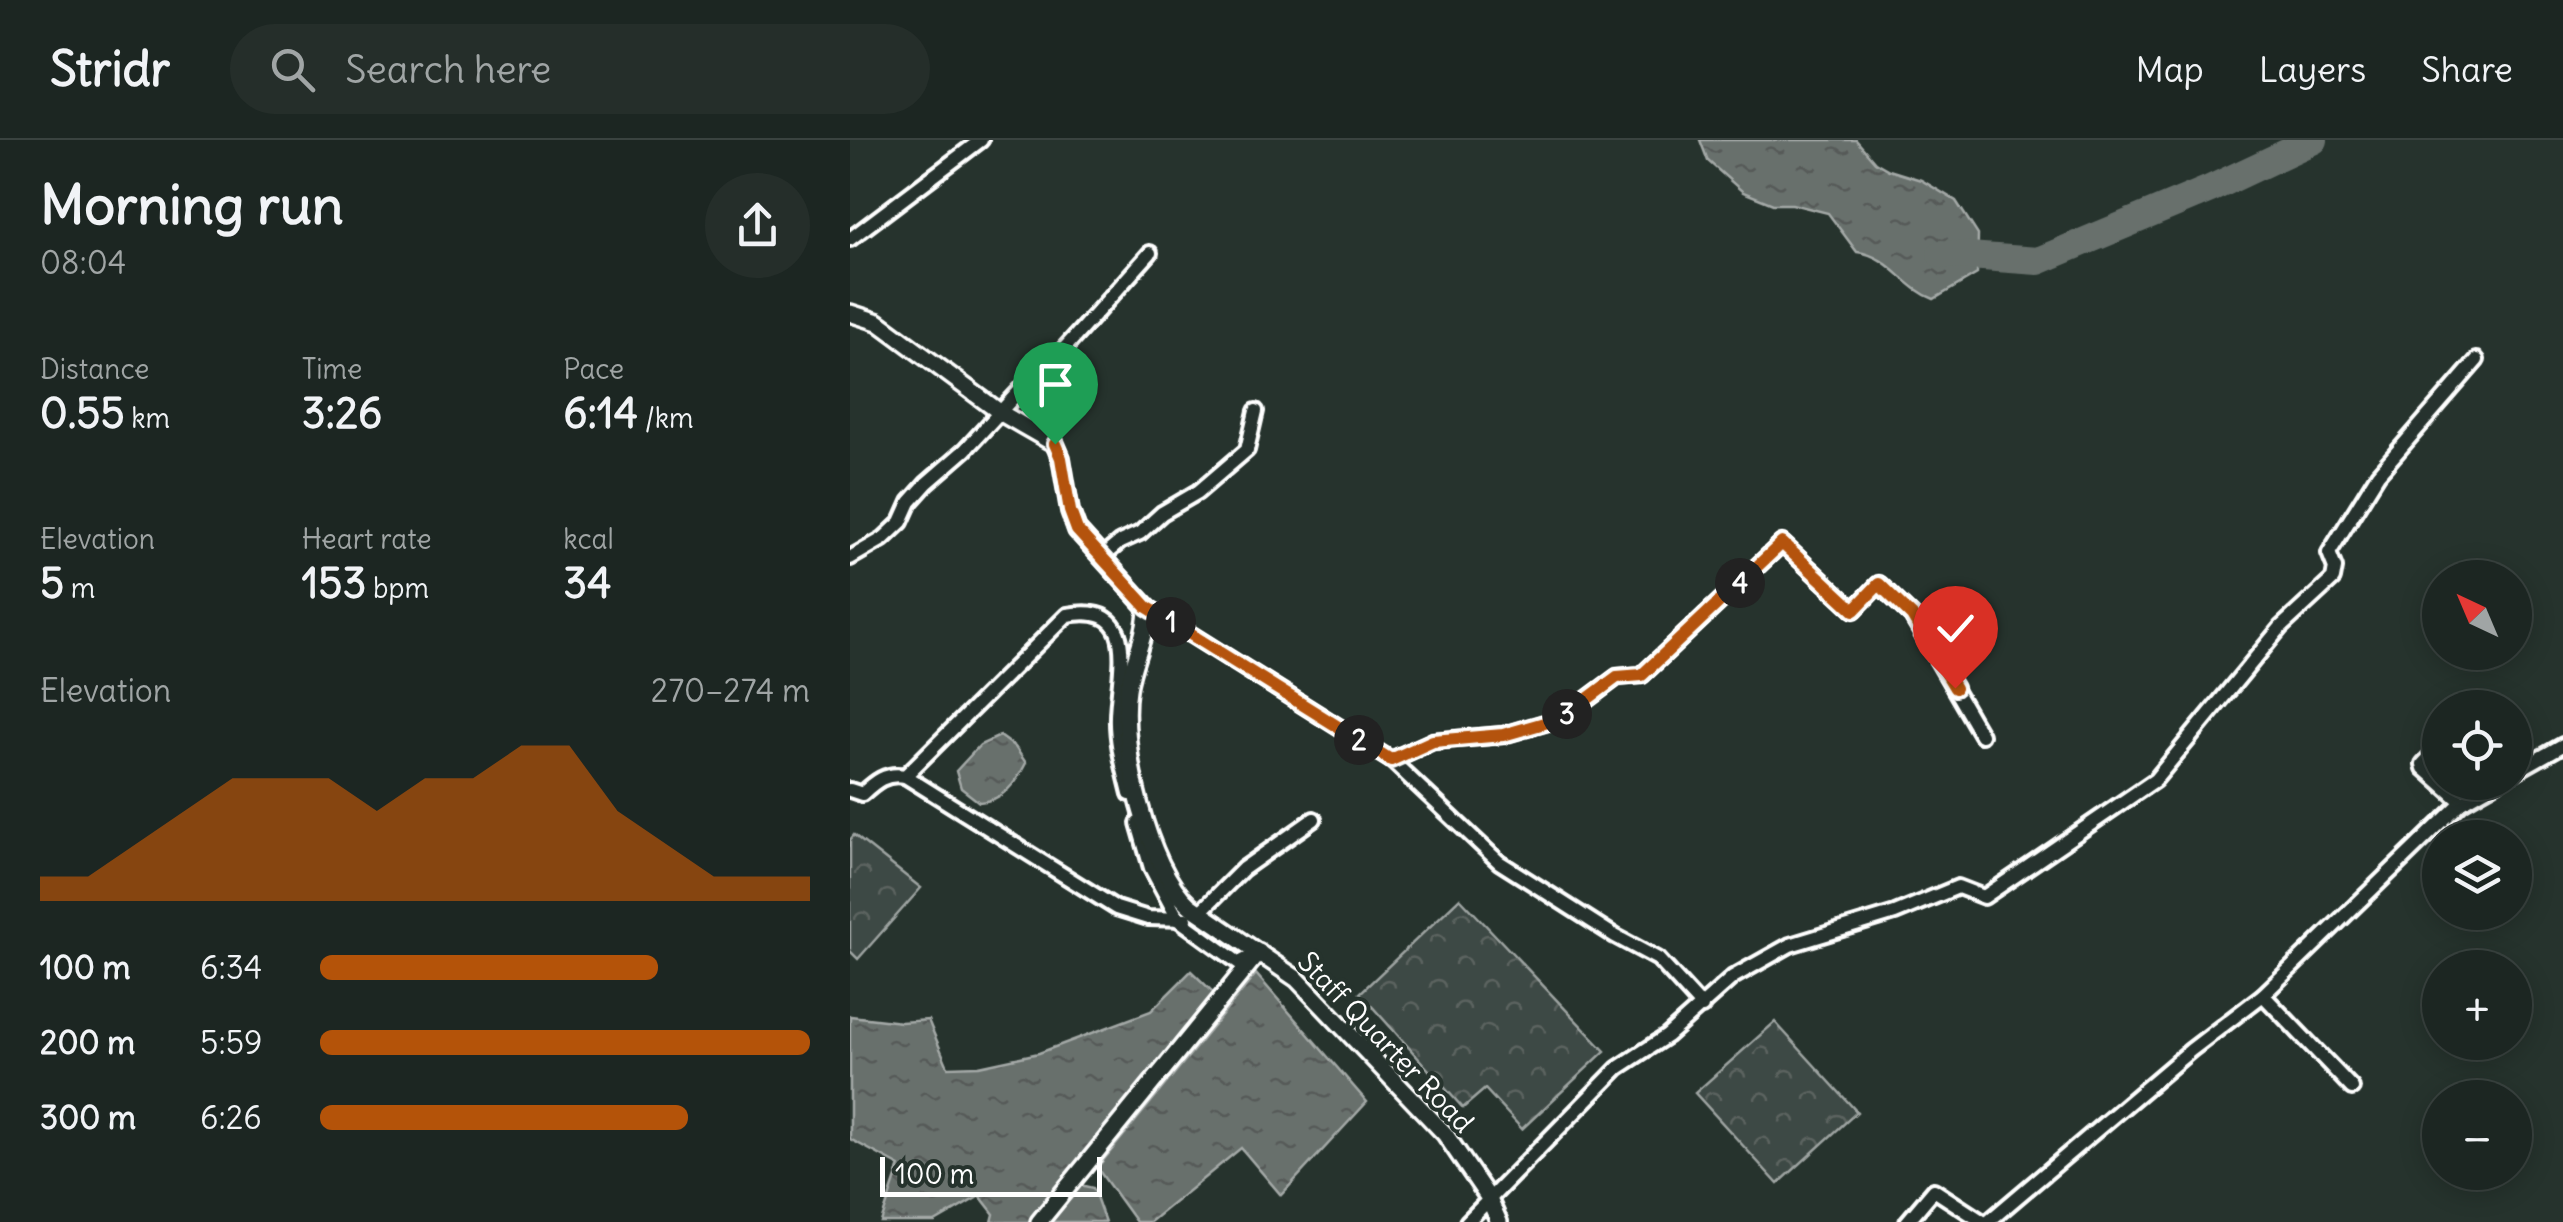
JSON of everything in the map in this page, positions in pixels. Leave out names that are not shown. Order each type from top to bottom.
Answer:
[{"type":"street","points":[[850,239],[981,140]]},
{"type":"street","points":[[850,558],[883,539],[901,522],[910,502],[927,482],[1001,413],[1150,253]]},
{"type":"street","points":[[850,313],[870,318],[889,330],[1001,413],[1055,444],[1077,530],[1147,607],[1391,760],[1500,862],[1658,959],[1702,1008]]},
{"type":"street","points":[[1467,1222],[1618,1068],[1667,1036],[1734,977],[1790,945],[1895,912],[1958,887],[1984,896],[2154,780],[2281,627],[2332,579],[2335,568],[2329,553],[2378,474],[2476,360]]},
{"type":"street","points":[[1102,557],[1120,542],[1140,533],[1162,512],[1198,492],[1247,450],[1256,411]]},
{"type":"street","points":[[1391,760],[1433,741],[1503,735],[1562,718],[1617,677],[1642,675],[1782,543],[1854,610],[1879,584],[1912,616],[1981,735]]},
{"type":"street","name":"Staff Quarter Road","points":[[1147,607],[1144,636],[1127,693],[1125,722],[1131,764],[1151,840],[1188,917],[1260,952],[1297,979],[1446,1134],[1488,1197],[1499,1222]]},
{"type":"street","points":[[905,776],[1068,615],[1085,612],[1103,616],[1119,638],[1124,654],[1116,718],[1127,783],[1151,868],[1188,917]]},
{"type":"street","points":[[2532,762],[2563,745]]},
{"type":"street","points":[[850,790],[862,794],[878,780],[894,774],[905,776],[1116,908],[1148,918],[1188,917],[1243,869],[1314,819]]},
{"type":"street","points":[[1907,1222],[1934,1190],[1986,1222],[2191,1050],[2263,995],[2466,800]]},
{"type":"street","points":[[1039,1222],[1260,952]]},
{"type":"street","points":[[2263,995],[2352,1088]]},
{"type":"green space","points":[[854,835],[921,888],[858,959],[850,951],[850,840]]},
{"type":"green space","points":[[1460,898],[1605,1051],[1522,1129],[1485,1089],[1463,1108],[1360,993]]},
{"type":"green space","points":[[1775,1022],[1857,1112],[1778,1184],[1695,1093]]},
{"type":"water","points":[[1700,140],[1856,140],[1875,162],[1921,180],[1956,201],[1978,235],[1977,274],[1934,299],[1923,294],[1879,259],[1857,252],[1828,213],[1792,204],[1773,204],[1743,192],[1708,161]]},
{"type":"water","points":[[1000,736],[1015,747],[1026,763],[1008,790],[979,802],[961,788],[956,771],[980,745]]},
{"type":"water","points":[[1191,971],[1214,993],[1030,1222],[992,1222],[994,1214],[980,1196],[935,1222],[881,1222],[900,1166],[850,1139],[850,1016],[901,1022],[928,1020],[948,1067],[979,1066],[1039,1053],[1151,1011]]},
{"type":"water","points":[[1256,974],[1367,1102],[1281,1195],[1241,1148],[1150,1222],[1136,1222],[1097,1168]]},
{"type":"water","points":[[1080,1185],[1093,1188],[1105,1222],[1050,1222]]},
{"type":"waterway","points":[[1941,254],[2038,261],[2210,189],[2314,140]]},
{"type":"route","points":[[1055,444],[1077,530],[1147,607],[1391,760],[1433,741],[1503,735],[1562,718],[1617,677],[1642,675],[1782,543],[1854,610],[1879,584],[1912,616],[1955,688]]}]
